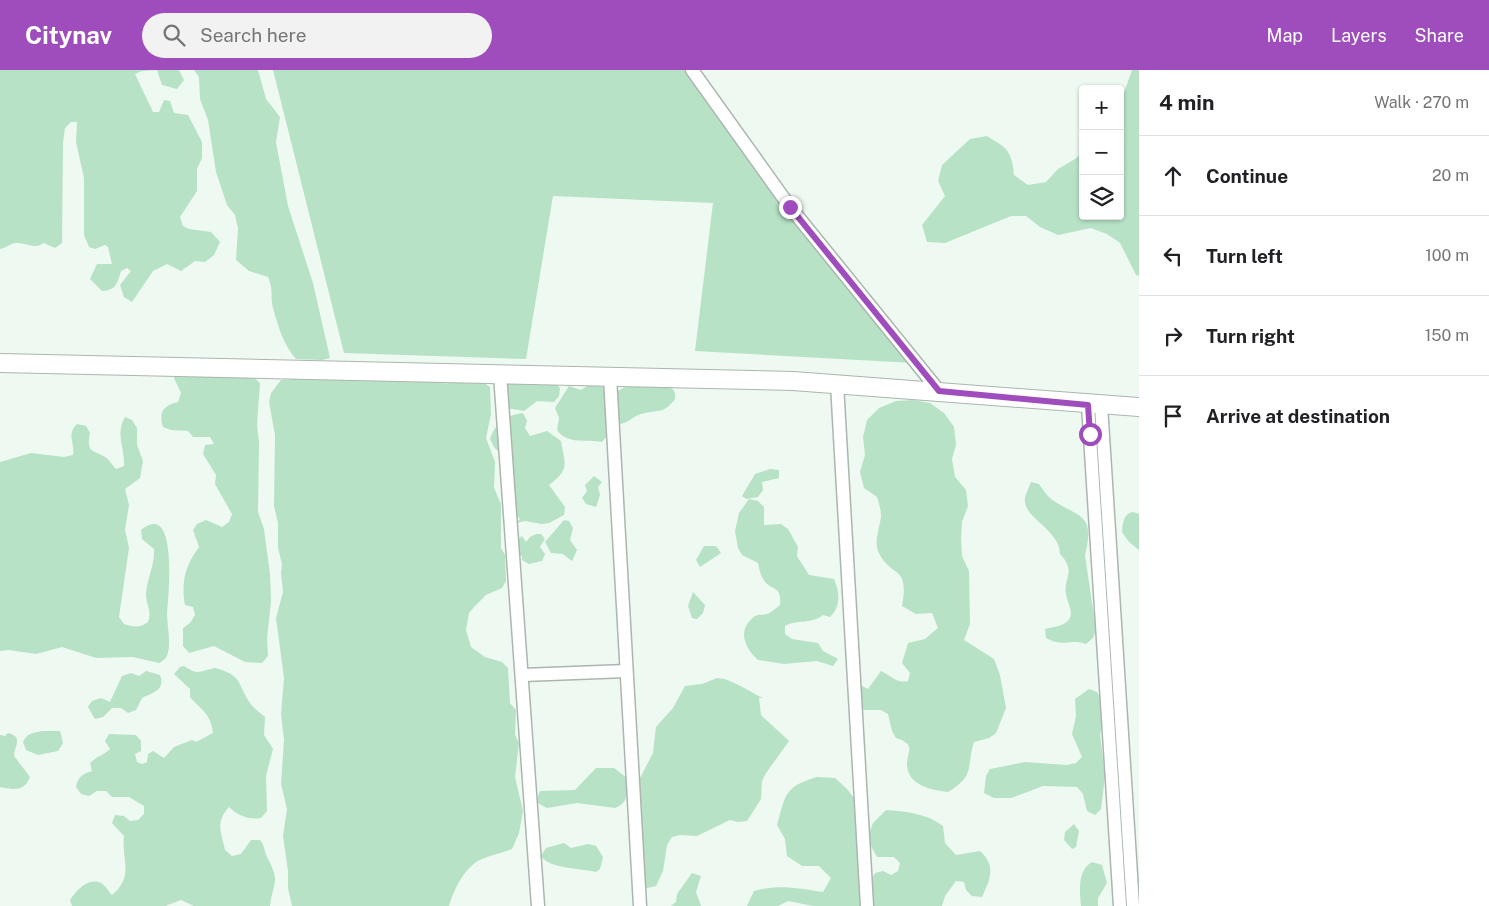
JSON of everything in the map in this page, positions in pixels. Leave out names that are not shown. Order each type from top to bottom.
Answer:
[{"type":"street","points":[[692,70],[790,207],[939,391]]},
{"type":"street","points":[[0,364],[793,381],[1139,407]]},
{"type":"street","points":[[500,374],[538,906]]},
{"type":"street","points":[[610,377],[640,906]]},
{"type":"street","points":[[837,384],[866,906]]},
{"type":"street","points":[[1094,405],[1120,906]]},
{"type":"street","points":[[1094,405],[1133,906]]},
{"type":"street","points":[[523,675],[626,671]]},
{"type":"green space","points":[[0,70],[157,70],[142,71],[135,74],[153,112],[159,112],[164,100],[170,101],[174,113],[188,115],[202,142],[202,158],[197,169],[197,191],[180,217],[183,226],[189,229],[211,232],[220,242],[214,255],[205,262],[195,261],[181,271],[167,264],[153,271],[132,302],[124,297],[120,285],[131,271],[127,268],[121,271],[113,288],[102,291],[90,279],[97,264],[112,264],[108,247],[105,245],[95,249],[89,247],[84,235],[84,178],[76,142],[77,122],[71,122],[65,128],[63,142],[62,243],[55,248],[44,243],[33,246],[16,243],[0,249]]},
{"type":"green space","points":[[157,70],[179,70],[184,80],[177,89],[162,85]]},
{"type":"green space","points":[[194,70],[258,70],[266,99],[280,117],[276,142],[288,206],[313,283],[330,358],[322,360],[296,359],[288,348],[279,329],[273,308],[271,286],[268,277],[249,271],[236,260],[238,228],[235,215],[227,205],[216,172],[208,120],[200,99],[199,77]]},
{"type":"green space","points":[[273,70],[684,70],[783,208],[914,363],[695,351],[713,203],[553,196],[526,359],[344,353]]},
{"type":"green space","points":[[1132,70],[1139,70],[1139,276],[1136,275],[1120,243],[1107,234],[1091,228],[1058,235],[1040,227],[1026,216],[1011,216],[945,243],[927,242],[922,225],[945,196],[938,181],[942,165],[970,139],[987,136],[1004,147],[1012,160],[1014,175],[1028,185],[1046,182],[1058,169],[1079,156],[1079,220],[1124,220],[1124,93]]},
{"type":"green space","points":[[516,365],[525,366],[533,373],[556,384],[560,388],[559,396],[554,402],[537,401],[524,411],[506,408],[509,405],[507,381]]},
{"type":"green space","points":[[177,370],[251,375],[260,383],[257,425],[259,442],[258,512],[264,529],[270,574],[271,601],[267,639],[268,656],[262,663],[245,662],[214,646],[189,653],[183,646],[183,628],[190,623],[195,615],[193,607],[185,605],[184,589],[187,568],[199,547],[193,530],[197,524],[206,520],[222,527],[229,522],[232,514],[215,484],[216,475],[203,454],[205,445],[214,444],[210,437],[193,437],[188,431],[171,430],[163,427],[161,417],[163,410],[169,405],[178,402],[181,393],[174,378]]},
{"type":"green space","points":[[326,377],[443,383],[470,380],[490,387],[491,414],[486,438],[495,462],[494,488],[501,504],[501,548],[505,555],[506,581],[502,588],[486,595],[469,613],[466,630],[471,647],[485,657],[502,662],[508,668],[510,703],[516,710],[515,735],[519,743],[515,777],[523,811],[519,833],[512,849],[482,859],[470,867],[457,886],[449,906],[292,906],[288,888],[288,871],[283,836],[287,809],[281,784],[284,740],[281,714],[284,678],[276,618],[283,592],[282,564],[278,548],[278,523],[274,506],[275,435],[269,402],[271,393],[281,380]]},
{"type":"green space","points":[[591,383],[601,386],[606,391],[608,397],[607,436],[602,442],[566,438],[557,430],[559,418],[555,408],[569,386],[581,390]]},
{"type":"green space","points":[[658,383],[665,384],[673,389],[675,399],[671,404],[660,411],[641,414],[620,424],[615,412],[618,391],[633,386],[648,386]]},
{"type":"green space","points":[[913,400],[930,403],[944,413],[954,427],[956,444],[952,459],[955,477],[966,490],[968,506],[962,522],[961,538],[962,556],[969,571],[970,624],[964,640],[994,659],[1000,675],[1006,708],[996,733],[989,738],[974,742],[968,770],[963,781],[948,792],[922,786],[912,778],[907,766],[909,746],[907,743],[896,738],[892,731],[888,714],[881,710],[864,710],[858,704],[860,685],[868,689],[881,671],[897,680],[908,681],[910,673],[902,663],[908,643],[925,639],[938,628],[932,613],[916,614],[902,606],[904,592],[901,577],[883,560],[877,547],[881,516],[878,499],[864,488],[860,472],[865,455],[863,437],[867,420],[879,408],[896,401]]},
{"type":"green space","points":[[523,413],[527,421],[525,428],[530,436],[547,431],[561,441],[564,456],[563,470],[556,480],[549,485],[565,507],[564,515],[549,523],[542,524],[525,521],[516,523],[520,519],[514,513],[505,459],[494,447],[490,439],[498,424],[507,418]]},
{"type":"green space","points":[[125,417],[132,420],[137,428],[137,445],[143,461],[140,478],[125,489],[129,505],[125,530],[129,548],[119,617],[124,624],[131,626],[140,626],[148,622],[149,612],[146,590],[154,549],[142,539],[141,530],[153,524],[161,528],[166,539],[169,555],[167,614],[169,648],[167,656],[159,663],[133,657],[96,658],[62,647],[36,654],[9,650],[0,651],[0,462],[31,453],[64,457],[73,455],[71,435],[77,424],[86,426],[90,433],[89,444],[91,449],[106,458],[116,469],[124,466],[121,429]]},
{"type":"green space","points":[[770,469],[779,470],[779,478],[762,482],[763,490],[758,497],[746,499],[742,496],[755,474]]},
{"type":"green space","points":[[594,476],[602,482],[598,487],[600,495],[596,507],[586,504],[582,498],[587,491],[585,485]]},
{"type":"green space","points":[[1031,482],[1039,484],[1051,499],[1077,514],[1086,523],[1088,541],[1085,555],[1096,630],[1093,638],[1086,644],[1080,642],[1062,643],[1046,638],[1045,629],[1062,624],[1070,618],[1071,612],[1066,588],[1069,570],[1054,538],[1029,512],[1025,498]]},
{"type":"green space","points":[[749,499],[758,501],[764,507],[764,525],[781,524],[788,529],[798,547],[797,556],[809,575],[834,579],[838,604],[830,617],[823,615],[813,620],[785,626],[785,634],[792,639],[818,643],[823,651],[838,659],[833,666],[817,661],[784,664],[758,660],[749,650],[744,639],[744,633],[749,621],[755,616],[767,614],[774,610],[780,605],[780,598],[778,591],[763,579],[758,563],[742,555],[738,548],[735,531],[739,513]]},
{"type":"green space","points":[[1133,512],[1139,514],[1139,550],[1129,542],[1122,532],[1125,517]]},
{"type":"green space","points":[[564,520],[569,521],[573,528],[570,540],[577,550],[572,561],[563,554],[551,553],[545,542]]},
{"type":"green space","points":[[536,534],[541,534],[545,539],[540,547],[545,554],[542,561],[529,564],[522,560],[522,556],[516,554],[512,544],[522,536],[526,542]]},
{"type":"green space","points":[[704,546],[716,546],[721,553],[700,567],[696,560]]},
{"type":"green space","points":[[693,592],[705,605],[703,613],[697,619],[692,618],[688,606]]},
{"type":"green space","points":[[184,666],[196,672],[215,668],[235,677],[252,705],[265,717],[264,735],[273,749],[266,776],[267,811],[261,818],[248,818],[236,813],[229,807],[222,818],[220,827],[225,850],[232,856],[241,854],[251,840],[260,840],[262,842],[275,877],[270,906],[194,906],[181,900],[165,906],[72,906],[70,900],[87,883],[101,883],[112,895],[119,888],[123,881],[126,867],[124,836],[112,823],[115,815],[124,816],[130,821],[138,820],[144,814],[144,806],[129,797],[112,797],[106,791],[97,791],[89,796],[81,794],[76,787],[81,776],[92,771],[90,763],[110,749],[105,741],[109,734],[136,735],[141,741],[141,751],[135,754],[137,762],[142,764],[147,762],[148,754],[153,751],[164,758],[174,747],[192,740],[196,742],[213,733],[212,726],[205,712],[190,697],[190,689],[174,674],[180,667]]},
{"type":"green space","points":[[146,671],[160,675],[161,685],[157,691],[142,698],[136,710],[128,713],[121,708],[112,708],[103,717],[95,719],[88,707],[92,701],[101,698],[110,702],[122,676],[131,673],[139,676]]},
{"type":"green space","points":[[717,678],[734,683],[763,698],[759,698],[761,715],[789,741],[766,773],[762,781],[761,799],[747,821],[738,822],[730,820],[697,836],[680,835],[672,837],[667,845],[663,871],[656,886],[647,888],[640,883],[643,849],[638,782],[653,753],[656,727],[673,708],[685,686],[702,684]]},
{"type":"green space","points":[[1089,689],[1097,692],[1101,699],[1103,725],[1100,734],[1105,776],[1101,809],[1095,815],[1087,811],[1083,794],[1077,787],[1043,786],[1011,798],[994,798],[984,793],[986,776],[990,769],[1025,762],[1067,765],[1076,763],[1082,757],[1072,734],[1076,716],[1075,699]]},
{"type":"green space","points":[[42,731],[60,731],[63,743],[58,751],[38,755],[26,750],[23,742],[26,737]]},
{"type":"green space","points":[[8,733],[17,739],[14,756],[30,777],[24,786],[17,789],[0,787],[0,735],[5,736]]},
{"type":"green space","points":[[596,768],[614,768],[627,778],[627,796],[620,806],[615,808],[577,803],[547,808],[536,802],[540,791],[575,790]]},
{"type":"green space","points":[[817,777],[835,778],[847,789],[868,816],[863,865],[866,906],[813,906],[788,901],[778,906],[747,906],[754,891],[780,887],[823,892],[831,878],[819,866],[802,866],[787,856],[785,839],[777,825],[782,806],[792,788]]},
{"type":"green space","points":[[886,810],[916,814],[937,822],[943,826],[945,843],[956,855],[980,851],[990,867],[990,878],[982,897],[972,896],[966,890],[964,882],[956,881],[945,896],[942,906],[870,906],[871,880],[875,873],[883,871],[891,875],[898,871],[900,863],[894,857],[877,857],[867,839],[873,823]]},
{"type":"green space","points":[[1074,824],[1079,831],[1076,847],[1072,849],[1064,840],[1065,832]]},
{"type":"green space","points":[[564,843],[571,848],[588,844],[596,846],[603,857],[600,869],[596,872],[558,866],[541,856],[546,848]]},
{"type":"green space","points":[[1092,862],[1102,865],[1107,883],[1098,898],[1098,906],[1081,906],[1080,881],[1084,870]]},
{"type":"green space","points":[[692,873],[701,876],[696,892],[701,906],[671,906],[676,902],[677,894]]},
{"type":"route","points":[[790,207],[939,391],[1088,405],[1090,434]]}]
